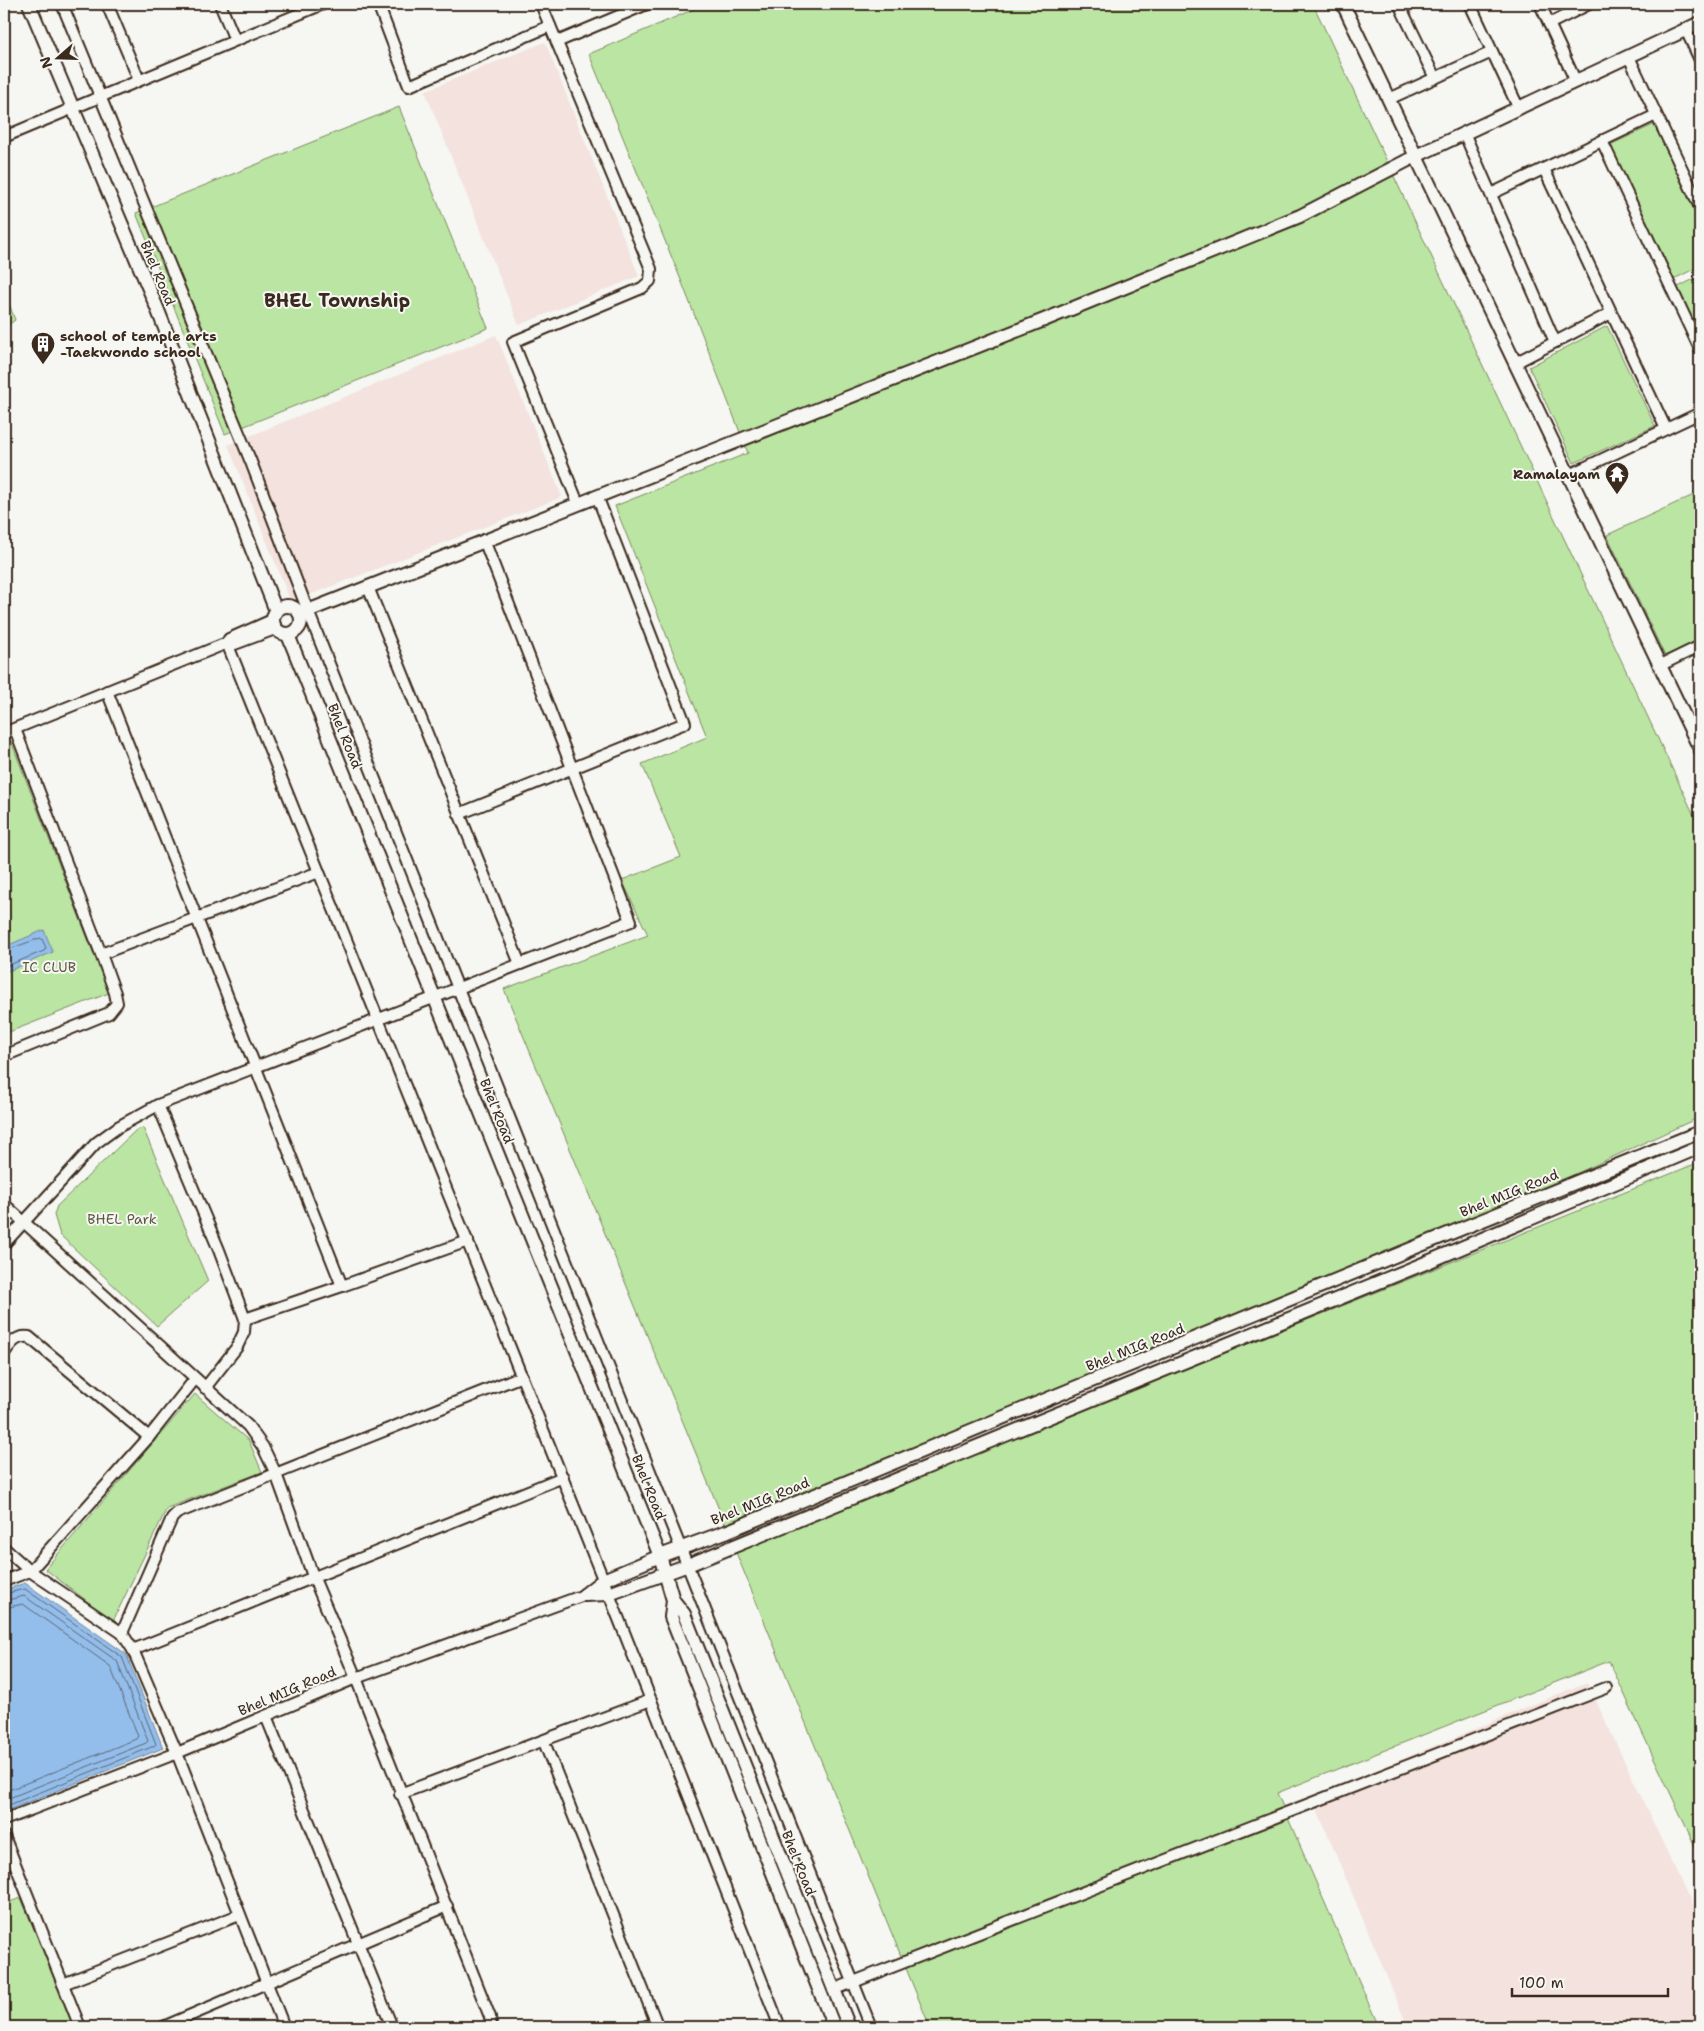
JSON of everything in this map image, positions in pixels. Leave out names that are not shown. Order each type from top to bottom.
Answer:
[{"type":"street","name":"Bhel Road","points":[[29,4],[157,308],[274,620]]},
{"type":"street","points":[[62,4],[251,462],[304,612],[459,988],[871,2027]]},
{"type":"street","points":[[107,4],[139,80]]},
{"type":"street","points":[[220,4],[235,40]]},
{"type":"street","points":[[4,137],[73,110],[139,80],[323,4]]},
{"type":"street","points":[[378,4],[409,86],[550,26]]},
{"type":"street","points":[[541,4],[650,269],[650,282],[642,288],[512,342],[578,503]]},
{"type":"street","points":[[557,42],[646,4]]},
{"type":"street","points":[[1343,4],[1661,665],[1696,730],[1700,749]]},
{"type":"street","points":[[1399,4],[1435,78]]},
{"type":"street","points":[[1470,4],[1519,109]]},
{"type":"street","points":[[1540,4],[1576,82]]},
{"type":"street","points":[[1549,24],[1589,4]]},
{"type":"street","points":[[274,620],[279,632],[288,635],[292,634],[300,628],[304,612],[1044,320],[1300,216],[1416,156],[1465,135],[1700,23]]},
{"type":"street","points":[[1686,30],[1700,60]]},
{"type":"street","points":[[1388,99],[1492,52]]},
{"type":"street","points":[[1629,57],[1700,206]]},
{"type":"street","points":[[1491,194],[1656,115]]},
{"type":"street","points":[[1465,135],[1555,342]]},
{"type":"street","points":[[1602,141],[1699,342]]},
{"type":"street","points":[[1544,169],[1666,429]]},
{"type":"street","points":[[1515,363],[1611,313]]},
{"type":"street","points":[[1569,475],[1700,413]]},
{"type":"street","points":[[459,814],[685,723],[597,496]]},
{"type":"street","points":[[4,1244],[96,1143],[118,1127],[158,1105],[631,921],[484,540]]},
{"type":"street","points":[[368,587],[520,964]]},
{"type":"street","points":[[4,733],[227,643],[232,645],[274,620],[284,606],[293,607],[304,612]]},
{"type":"street","name":"Bhel Road","points":[[288,635],[660,1556],[672,1600],[671,1617],[680,1642],[834,2027]]},
{"type":"street","points":[[227,643],[522,1376],[780,2027]]},
{"type":"street","points":[[1661,665],[1700,646]]},
{"type":"street","points":[[107,691],[342,1286]]},
{"type":"street","points":[[4,1056],[108,1013],[117,1003],[101,954],[14,729]]},
{"type":"street","points":[[101,954],[319,872]]},
{"type":"street","points":[[158,1105],[245,1319],[244,1332],[237,1347],[205,1388]]},
{"type":"street","name":"Bhel MIG Road","points":[[584,1595],[603,1580],[660,1556],[682,1549],[1700,1132]]},
{"type":"street","name":"Bhel MIG Road","points":[[4,1820],[177,1753],[356,1678],[584,1595],[609,1594],[688,1565],[1423,1264],[1700,1147]]},
{"type":"street","points":[[4,1204],[248,1426],[263,1447],[276,1474],[313,1576],[447,1906],[490,2017],[491,2027]]},
{"type":"street","points":[[245,1319],[468,1241]]},
{"type":"street","points":[[4,1353],[15,1339],[22,1336],[29,1337],[149,1436]]},
{"type":"street","points":[[122,1633],[172,1518],[177,1512],[522,1376]]},
{"type":"street","points":[[4,1581],[30,1572],[149,1436],[195,1379]]},
{"type":"street","points":[[133,1650],[562,1477]]},
{"type":"street","points":[[4,1548],[30,1572],[122,1633],[133,1650],[177,1753],[284,2027]]},
{"type":"street","name":"Bhel Road","points":[[672,1600],[684,1614],[849,2027]]},
{"type":"street","points":[[833,1990],[1606,1688]]},
{"type":"street","points":[[400,1794],[544,1742],[651,1700]]},
{"type":"street","points":[[266,1716],[392,2027]]},
{"type":"street","points":[[544,1742],[657,2025],[644,2027]]},
{"type":"street","points":[[4,1836],[80,2027]]},
{"type":"street","points":[[163,2027],[447,1906]]},
{"type":"street","points":[[63,1984],[240,1915]]},
{"type":"shaded area","points":[[545,42],[639,276],[519,325],[425,91]]},
{"type":"shaded area","points":[[496,335],[562,497],[291,602],[228,445]]},
{"type":"shaded area","points":[[1587,1682],[1700,1922],[1700,2027],[1408,2027],[1312,1797]]},
{"type":"green space","points":[[706,4],[1313,4],[1700,828],[1700,1117],[1416,1247],[728,1531],[504,989],[648,935],[622,880],[681,857],[642,764],[707,737],[615,506],[748,453],[681,280],[589,54]]},
{"type":"green space","points":[[399,107],[488,328],[225,434],[136,213]]},
{"type":"green space","points":[[1655,124],[1700,224],[1700,266],[1674,279],[1610,145]]},
{"type":"green space","points":[[1700,276],[1700,334],[1676,288]]},
{"type":"green space","points":[[4,290],[15,320],[4,328]]},
{"type":"green space","points":[[1607,326],[1655,426],[1574,463],[1529,367]]},
{"type":"green space","points":[[1700,492],[1700,639],[1665,656],[1607,535]]},
{"type":"green space","name":"IC CLUB","points":[[11,741],[109,993],[4,1034],[4,744]]},
{"type":"green space","name":"BHEL Park","points":[[143,1128],[208,1281],[157,1326],[60,1235],[54,1215],[57,1206],[136,1130]]},
{"type":"green space","points":[[1700,1162],[1700,1857],[1609,1661],[1277,1793],[1379,2027],[930,2027],[735,1550]]},
{"type":"green space","points":[[195,1394],[249,1441],[262,1472],[167,1508],[113,1621],[45,1569]]},
{"type":"green space","points":[[21,1898],[75,2027],[4,2027],[4,1904]]},
{"type":"water","points":[[44,930],[53,952],[6,972],[4,967],[4,947]]},
{"type":"water","points":[[25,1583],[126,1654],[163,1748],[4,1812],[4,1590]]},
{"type":"place","name":"school of temple arts -Taekwondo school","points":[[43,365]]},
{"type":"place","name":"Ramalayam","points":[[1617,495]]},
{"type":"district","name":"BHEL Township","points":[[337,300]]}]
